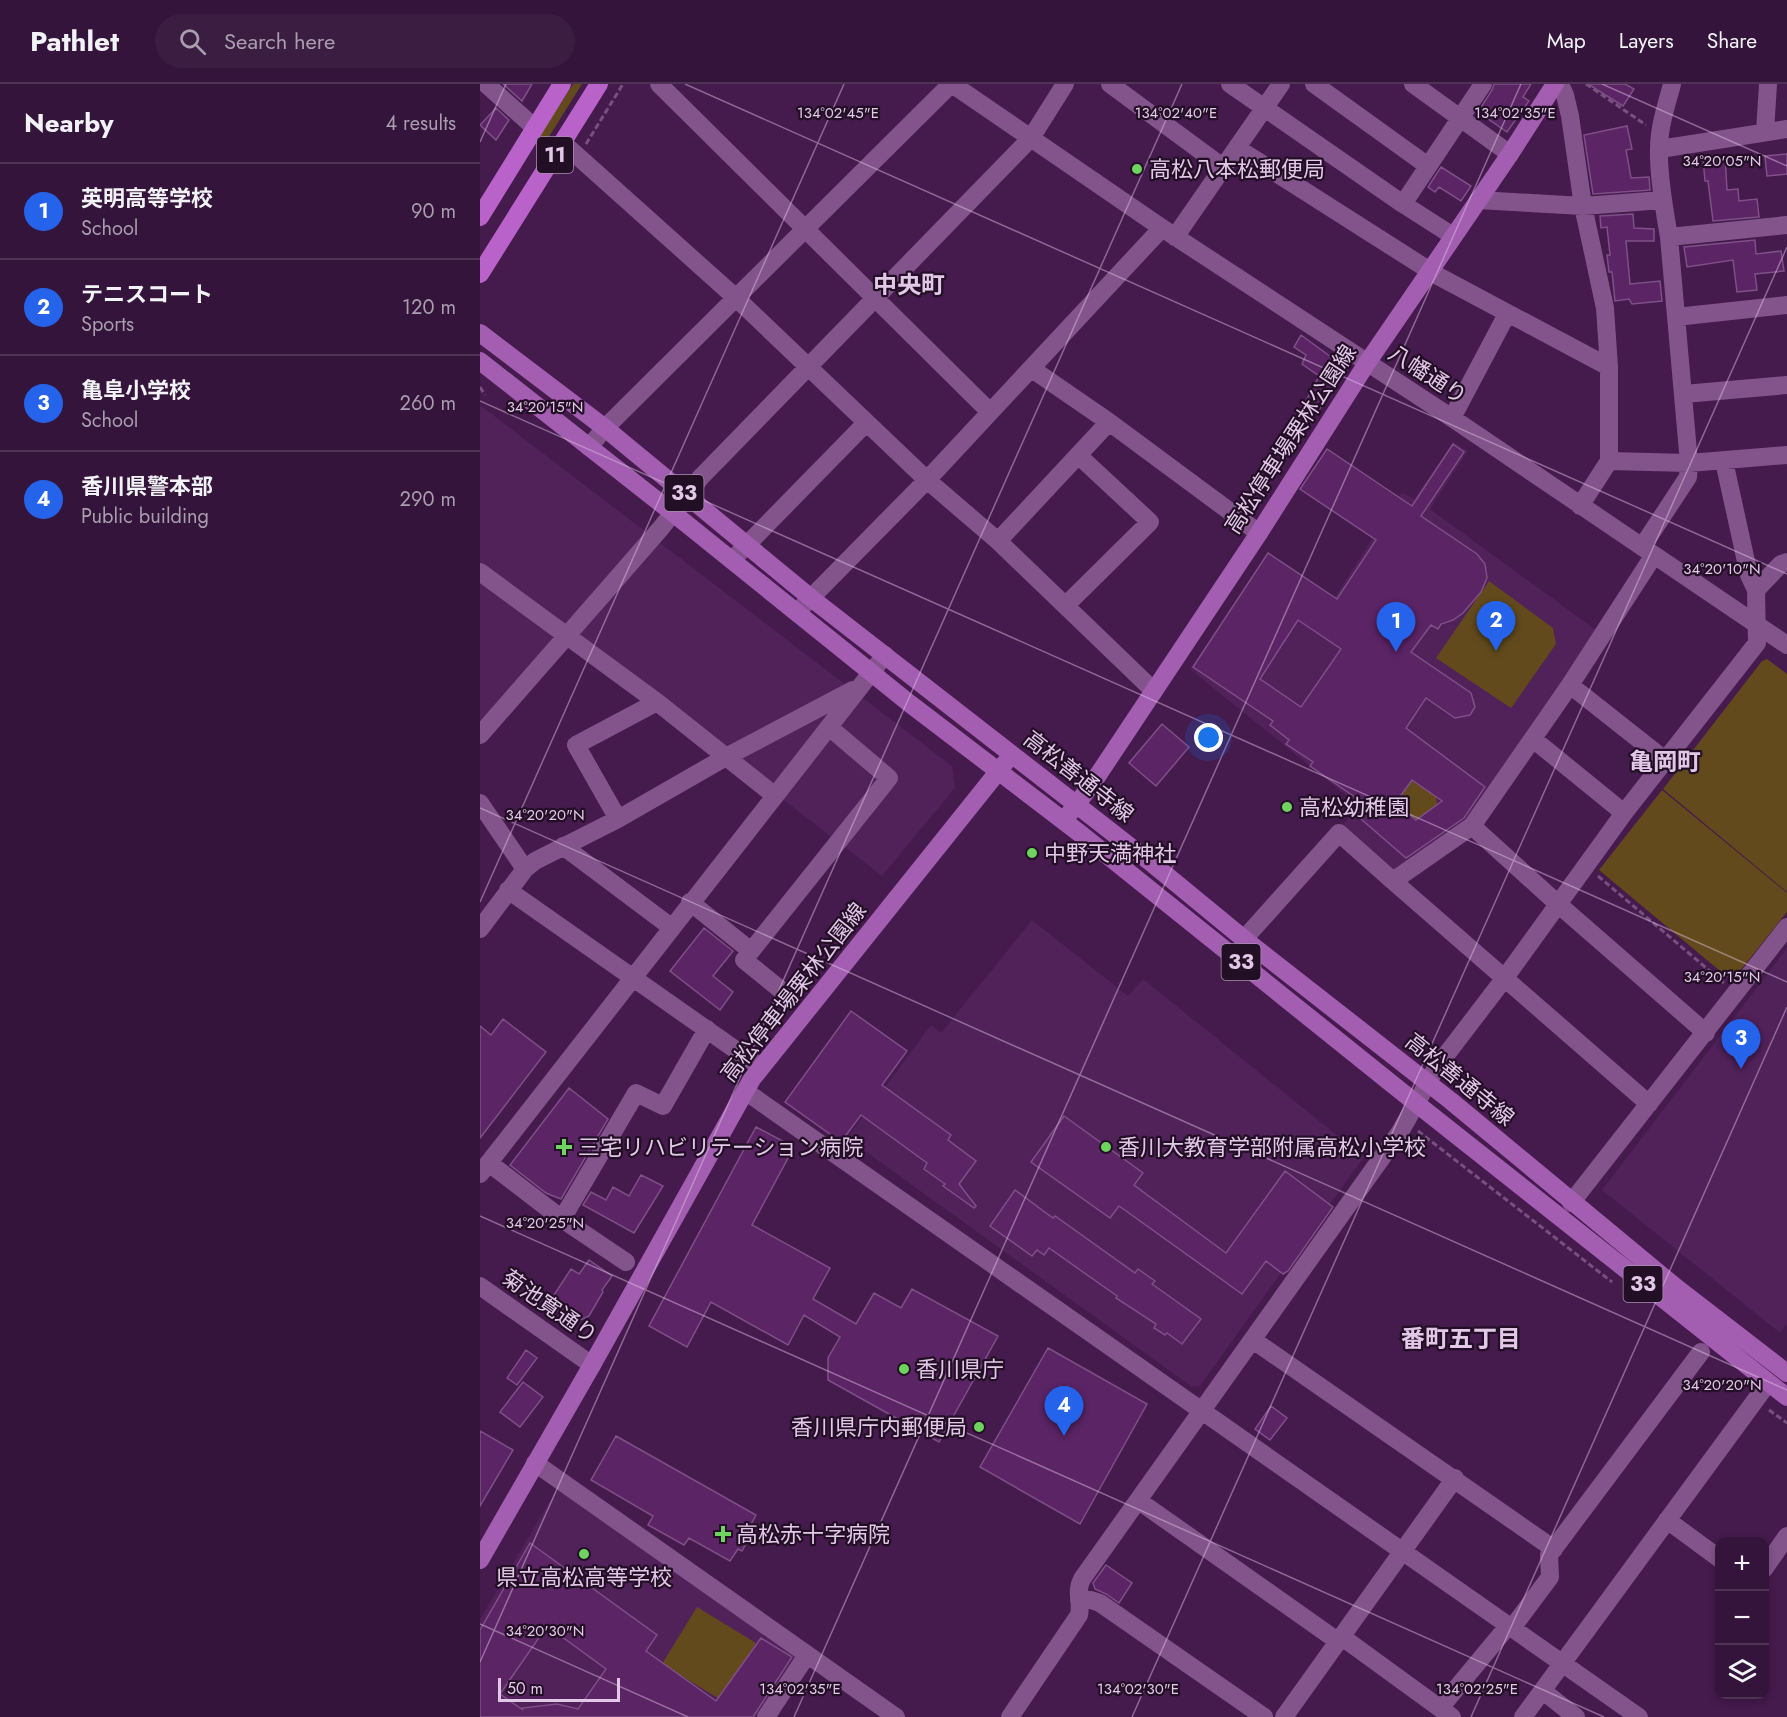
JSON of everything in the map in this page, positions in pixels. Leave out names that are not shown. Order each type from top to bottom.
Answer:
[{"type":"highway","name":"11","points":[[482,210],[562,84]]},
{"type":"highway","name":"11","points":[[480,274],[599,84]]},
{"type":"main road","name":"高松停車場栗林公園線","points":[[1064,820],[1154,691],[1259,533],[1367,363],[1558,84]]},
{"type":"main road","name":"高松善通寺線","points":[[480,333],[605,428],[811,598],[1077,804],[1428,1084],[1678,1289],[1785,1367]]},
{"type":"main road","name":"高松善通寺線","points":[[480,362],[998,772],[1064,820],[1787,1397]]},
{"type":"main road","name":"高松停車場栗林公園線","points":[[480,1560],[760,1067],[1012,755]]},
{"type":"main road","points":[[1768,1383],[1785,1367]]},
{"type":"street","points":[[486,84],[535,128]]},
{"type":"street","points":[[659,84],[990,412]]},
{"type":"street","points":[[590,447],[605,428],[735,297],[951,84]]},
{"type":"street","name":"八幡通り","points":[[951,84],[1168,232],[1452,418],[1787,645]]},
{"type":"street","points":[[480,735],[688,496],[701,477],[1031,138],[1065,84]]},
{"type":"street","points":[[1110,84],[1224,168]]},
{"type":"street","points":[[1230,84],[1453,236]]},
{"type":"street","points":[[797,612],[1168,232],[1224,168],[1281,84]]},
{"type":"street","points":[[1314,84],[1428,166]]},
{"type":"street","points":[[1413,84],[1510,154]]},
{"type":"street","points":[[1403,204],[1483,84]]},
{"type":"street","points":[[1558,84],[1565,94],[1570,116],[1583,206],[1605,308],[1609,367],[1609,461],[1580,506]]},
{"type":"street","points":[[1393,881],[1472,826],[1570,685],[1688,477],[1684,394],[1669,237],[1663,200],[1660,142],[1672,84]]},
{"type":"street","points":[[1765,132],[1768,84]]},
{"type":"street","points":[[1660,142],[1787,129]]},
{"type":"street","points":[[563,143],[735,297],[927,480],[998,541],[1154,691]]},
{"type":"street","points":[[1237,148],[1430,270],[1507,314],[1609,367]]},
{"type":"street","points":[[1478,200],[1583,206],[1663,200]]},
{"type":"street","points":[[1669,237],[1787,225]]},
{"type":"street","points":[[1676,316],[1787,305]]},
{"type":"street","points":[[1452,418],[1507,314]]},
{"type":"street","points":[[1032,369],[1109,422],[1259,533]]},
{"type":"street","points":[[1684,394],[1787,385]]},
{"type":"street","points":[[998,541],[1109,422]]},
{"type":"street","points":[[732,560],[866,423]]},
{"type":"street","points":[[1066,605],[1150,522],[1078,455]]},
{"type":"street","points":[[1609,461],[1689,463],[1787,455]]},
{"type":"street","points":[[1010,1717],[1079,1615],[1078,1590],[1082,1579],[1396,1137],[1436,1068],[1504,979],[1624,813],[1757,643],[1756,590],[1749,575],[1724,461]]},
{"type":"street","points":[[1756,590],[1781,564],[1787,562]]},
{"type":"street","points":[[480,572],[657,702],[774,795]]},
{"type":"street","points":[[626,1262],[483,1170],[885,655]]},
{"type":"street","points":[[1570,685],[1665,760]]},
{"type":"street","points":[[480,929],[508,890],[525,869],[535,861],[618,819],[726,757],[857,688]]},
{"type":"street","points":[[618,819],[576,745],[657,702]]},
{"type":"street","points":[[791,998],[744,960],[889,778],[829,727]]},
{"type":"street","points":[[1533,739],[1624,813]]},
{"type":"street","points":[[480,803],[525,869]]},
{"type":"street","points":[[1472,826],[1706,1033]]},
{"type":"street","points":[[1244,939],[1339,833],[1649,1104]]},
{"type":"street","points":[[563,846],[671,927]]},
{"type":"street","points":[[508,890],[760,1067]]},
{"type":"street","points":[[690,902],[751,951]]},
{"type":"street","points":[[1571,1203],[1787,927]]},
{"type":"street","points":[[562,1219],[636,1093],[663,1106],[707,1029]]},
{"type":"street","points":[[745,1091],[1639,1717]]},
{"type":"street","name":"菊池寛通り","points":[[480,1286],[592,1365]]},
{"type":"street","points":[[1253,1340],[1455,1478],[1554,1549]]},
{"type":"street","points":[[1138,1501],[1446,1713],[1550,1577],[1549,1555],[1701,1352]]},
{"type":"street","points":[[1523,1717],[1768,1383]]},
{"type":"street","points":[[535,1463],[896,1717]]},
{"type":"street","points":[[1284,1717],[1455,1478]]},
{"type":"street","points":[[1667,1520],[1715,1556]]},
{"type":"street","points":[[1769,1563],[1784,1546]]},
{"type":"street","points":[[1079,1600],[1100,1603],[1264,1717]]},
{"type":"street","points":[[766,1717],[807,1655]]},
{"type":"street","points":[[1543,1690],[1576,1717]]},
{"type":"path","points":[[582,150],[623,84]]},
{"type":"path","points":[[1586,84],[1660,142]]},
{"type":"path","points":[[480,387],[485,395]]},
{"type":"path","points":[[1585,866],[1737,993]]},
{"type":"path","points":[[1411,1130],[1424,1134],[1614,1284]]},
{"type":"shaded area","points":[[573,84],[582,84],[543,144],[538,138]]},
{"type":"shaded area","points":[[480,405],[952,766],[955,788],[882,876],[480,565]]},
{"type":"shaded area","points":[[1453,442],[1468,451],[1430,509],[1603,635],[1478,818],[1406,870],[1391,869],[1342,826],[1358,805],[1190,669],[1268,552],[1335,597],[1402,492],[1414,499]]},
{"type":"shaded area","points":[[480,581],[555,635],[553,645],[480,725]]},
{"type":"shaded area","points":[[1489,581],[1553,628],[1556,644],[1511,708],[1436,658]]},
{"type":"shaded area","points":[[1767,659],[1787,674],[1787,892],[1663,789],[1762,661]]},
{"type":"shaded area","points":[[1412,780],[1436,796],[1437,805],[1416,820],[1396,802]]},
{"type":"shaded area","points":[[1662,790],[1787,893],[1787,912],[1732,981],[1599,870]]},
{"type":"shaded area","name":"香川大教育学部附属高松小学校","points":[[1032,920],[1128,996],[1143,979],[1364,1157],[1200,1386],[1192,1387],[847,1138],[931,1025],[941,1033]]},
{"type":"shaded area","points":[[1787,948],[1787,1323],[1780,1333],[1602,1190]]},
{"type":"shaded area","name":"県立高松高等学校","points":[[557,1489],[794,1656],[794,1661],[758,1717],[480,1717],[480,1619]]},
{"type":"shaded area","points":[[697,1607],[756,1643],[721,1700],[662,1664]]},
{"type":"building","points":[[503,84],[532,84],[522,101]]},
{"type":"building","points":[[1494,84],[1531,84],[1523,97],[1529,101],[1507,132],[1478,112]]},
{"type":"building","points":[[1588,84],[1625,84],[1634,89],[1623,106]]},
{"type":"building","points":[[496,108],[509,120],[496,140],[480,125]]},
{"type":"building","points":[[1627,126],[1632,149],[1626,150],[1631,178],[1649,177],[1650,190],[1593,194],[1584,135]]},
{"type":"building","points":[[1787,154],[1787,174],[1767,176],[1765,156]]},
{"type":"building","points":[[1725,157],[1727,190],[1738,189],[1739,201],[1757,199],[1759,217],[1713,221],[1703,158]]},
{"type":"building","points":[[1441,167],[1471,186],[1461,201],[1439,187],[1435,192],[1428,187]]},
{"type":"building","points":[[1633,214],[1634,228],[1654,229],[1654,241],[1626,241],[1630,284],[1660,281],[1662,301],[1632,304],[1629,299],[1615,301],[1612,272],[1609,272],[1607,255],[1610,255],[1607,227],[1601,228],[1600,216]]},
{"type":"building","points":[[1755,240],[1756,254],[1781,251],[1784,271],[1755,274],[1757,290],[1737,292],[1733,260],[1687,267],[1684,247]]},
{"type":"building","points":[[1301,335],[1342,365],[1345,370],[1319,410],[1306,401],[1319,376],[1302,364],[1306,355],[1294,347]]},
{"type":"building","points":[[1453,444],[1464,452],[1421,516],[1477,554],[1485,564],[1487,578],[1481,592],[1463,613],[1441,624],[1438,629],[1431,625],[1411,652],[1471,693],[1475,707],[1470,715],[1455,718],[1426,698],[1406,728],[1485,787],[1464,818],[1406,858],[1361,819],[1363,817],[1356,811],[1362,802],[1310,766],[1313,762],[1286,744],[1289,740],[1270,725],[1273,721],[1193,667],[1268,553],[1337,599],[1376,540],[1300,489],[1327,449],[1412,506]],"holes":[[[1298,620],[1341,649],[1301,707],[1260,679]],[[1412,780],[1442,801],[1416,820],[1396,802]]]},
{"type":"building","points":[[1162,724],[1189,747],[1156,786],[1129,763]]},
{"type":"building","points":[[704,928],[733,951],[713,976],[733,992],[720,1010],[670,971]]},
{"type":"building","points":[[851,1011],[907,1051],[882,1085],[951,1135],[948,1140],[976,1161],[959,1184],[976,1206],[974,1208],[924,1169],[927,1163],[861,1115],[841,1142],[785,1102]]},
{"type":"building","points":[[503,1019],[546,1052],[480,1138],[480,1026],[491,1035]]},
{"type":"building","points":[[569,1088],[608,1119],[561,1199],[546,1193],[510,1165]]},
{"type":"building","points":[[1064,1116],[1143,1173],[1134,1185],[1226,1253],[1285,1171],[1333,1207],[1288,1271],[1283,1274],[1266,1261],[1242,1294],[1119,1206],[1110,1218],[1031,1162]]},
{"type":"building","points":[[756,1127],[794,1147],[752,1225],[830,1268],[813,1299],[856,1324],[874,1293],[901,1308],[912,1289],[998,1336],[939,1442],[828,1380],[828,1358],[840,1337],[804,1315],[788,1345],[711,1302],[687,1347],[649,1326]]},
{"type":"building","points":[[641,1175],[663,1186],[634,1233],[583,1205],[591,1192],[606,1200],[613,1187],[629,1196]]},
{"type":"building","points":[[1015,1190],[1135,1273],[1138,1269],[1155,1281],[1152,1284],[1201,1319],[1182,1344],[1167,1333],[1165,1335],[1154,1328],[1156,1324],[1116,1298],[1117,1296],[1049,1248],[1044,1255],[1037,1250],[1032,1256],[990,1226]]},
{"type":"building","points":[[589,1260],[612,1276],[589,1316],[574,1323],[548,1304],[571,1269],[579,1274]]},
{"type":"building","points":[[1048,1348],[1147,1404],[1080,1524],[980,1467]]},
{"type":"building","points":[[526,1350],[537,1358],[517,1385],[507,1378]]},
{"type":"building","points":[[523,1382],[543,1397],[520,1427],[500,1412]]},
{"type":"building","points":[[1271,1406],[1287,1418],[1270,1440],[1255,1429]]},
{"type":"building","points":[[480,1431],[513,1450],[480,1506]]},
{"type":"building","points":[[616,1436],[756,1515],[747,1532],[751,1534],[742,1551],[738,1549],[730,1561],[689,1538],[684,1545],[648,1525],[653,1516],[591,1480]]},
{"type":"building","points":[[530,1543],[657,1635],[646,1651],[716,1701],[761,1638],[792,1657],[753,1717],[480,1717],[480,1630]],"holes":[[[547,1626],[606,1669],[578,1709],[557,1704],[522,1708],[523,1710],[500,1694]]]},
{"type":"building","points":[[1106,1565],[1132,1583],[1119,1603],[1095,1589],[1093,1583]]},
{"type":"place","name":"高松八本松郵便局","points":[[1137,169]]},
{"type":"place","name":"テニスコート","points":[[1496,651]]},
{"type":"place","name":"英明高等学校","points":[[1396,652]]},
{"type":"place","name":"高松幼稚園","points":[[1287,807]]},
{"type":"place","name":"中野天満神社","points":[[1032,853]]},
{"type":"place","name":"亀阜小学校","points":[[1741,1069]]},
{"type":"place","name":"三宅リハビリテーション病院","points":[[564,1147]]},
{"type":"place","name":"香川大教育学部附属高松小学校","points":[[1106,1147]]},
{"type":"place","name":"香川県庁","points":[[904,1369]]},
{"type":"place","name":"香川県庁内郵便局","points":[[979,1427]]},
{"type":"place","name":"香川県警本部","points":[[1064,1436]]},
{"type":"place","name":"高松赤十字病院","points":[[723,1534]]},
{"type":"place","name":"県立高松高等学校","points":[[584,1554]]},
{"type":"district","name":"中央町","points":[[909,284]]},
{"type":"district","name":"亀岡町","points":[[1665,761]]},
{"type":"district","name":"番町五丁目","points":[[1461,1338]]}]
